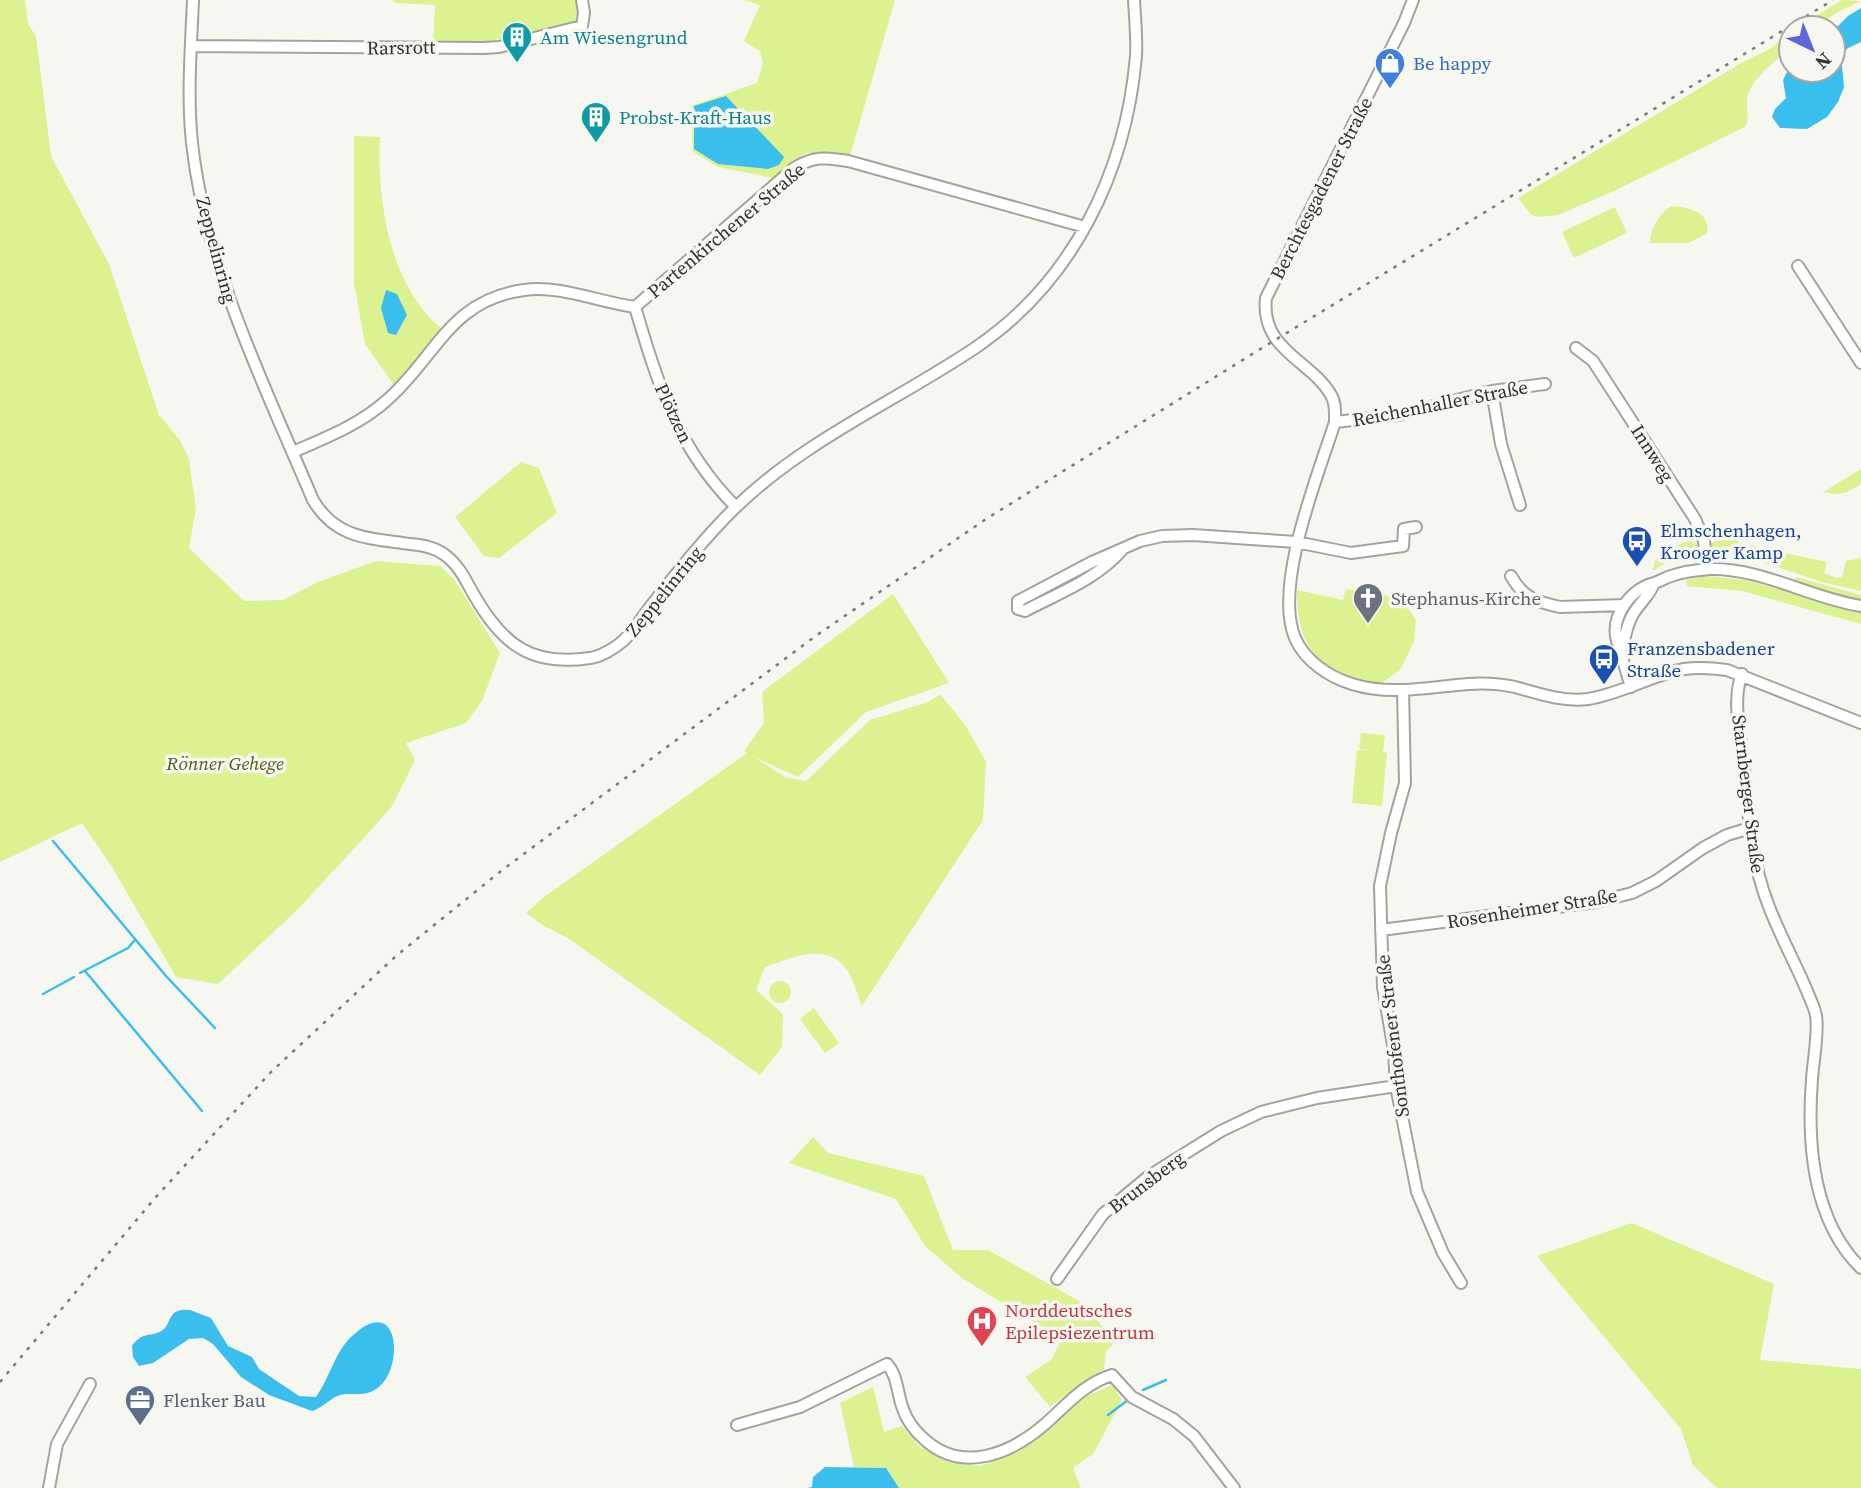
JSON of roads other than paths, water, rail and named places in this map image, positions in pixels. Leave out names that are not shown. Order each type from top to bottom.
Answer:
[{"type":"street","name":"Zeppelinring","points":[[192,0],[192,144],[212,243],[232,306],[313,500],[324,516],[355,536],[425,545],[442,552],[460,570],[488,619],[502,636],[528,654],[554,659],[594,658],[622,642],[694,553],[736,507],[812,448],[990,337],[1023,309],[1051,279],[1085,228],[1104,190],[1123,137],[1136,54],[1133,0]]},
{"type":"street","name":"Rarsrott","points":[[191,46],[395,49],[499,47],[582,26],[582,0]]},
{"type":"street","name":"Berchtesgadener Straße","points":[[1335,422],[1336,410],[1331,396],[1276,339],[1264,310],[1266,298],[1404,23],[1413,0]]},
{"type":"street","name":"Partenkirchener Straße","points":[[293,452],[343,430],[385,402],[412,376],[453,323],[484,302],[503,294],[546,289],[635,307],[793,169],[815,158],[848,161],[1085,228]]},
{"type":"street","points":[[1798,266],[1861,363]]},
{"type":"street","name":"Plötzen","points":[[635,307],[652,364],[674,421],[697,458],[736,507]]},
{"type":"street","name":"Innweg","points":[[1576,348],[1593,361],[1695,519],[1704,541],[1707,569]]},
{"type":"street","name":"Reichenhaller Straße","points":[[1335,422],[1399,415],[1492,391],[1545,384]]},
{"type":"street","points":[[1492,391],[1501,444],[1520,505]]},
{"type":"street","points":[[1335,422],[1296,542],[1290,609],[1295,637],[1304,652],[1332,676],[1352,684],[1403,690],[1487,684],[1573,700],[1602,696],[1685,669],[1708,668],[1742,674],[1861,723]]},
{"type":"street","points":[[1122,550],[1111,563],[1097,573],[1025,611],[1018,609],[1018,601],[1092,562],[1140,541],[1162,536],[1194,535],[1296,542],[1351,553],[1403,546],[1405,529],[1416,527]]},
{"type":"street","points":[[1631,687],[1622,649],[1617,641],[1617,630],[1624,605],[1636,591],[1647,584],[1707,569],[1733,571],[1861,606]]},
{"type":"street","points":[[1511,576],[1525,596],[1550,605],[1624,605]]},
{"type":"street","points":[[1622,649],[1628,623],[1651,592],[1654,583]]},
{"type":"street","name":"Starnberger Straße","points":[[1742,674],[1738,684],[1738,705],[1757,872],[1768,905],[1817,1017],[1810,1106],[1812,1164],[1834,1231],[1845,1252],[1861,1268]]},
{"type":"street","name":"Sonthofener Straße","points":[[1403,690],[1405,783],[1380,886],[1383,986],[1394,1051],[1396,1086],[1416,1192],[1443,1253],[1461,1283]]},
{"type":"street","name":"Rosenheimer Straße","points":[[1381,930],[1596,902],[1632,893],[1656,881],[1703,848],[1727,835],[1750,828]]},
{"type":"street","name":"Brunsberg","points":[[1057,1279],[1103,1214],[1142,1181],[1221,1130],[1261,1112],[1317,1098],[1396,1086]]},
{"type":"street","points":[[737,1425],[800,1407],[887,1364],[892,1371],[906,1416],[925,1440],[950,1455],[982,1458],[1033,1434],[1075,1394],[1112,1375],[1132,1397],[1173,1419],[1194,1436],[1234,1488]]},
{"type":"street","points":[[49,1488],[57,1444],[90,1384]]},
{"type":"water","points":[[1861,8],[1861,42],[1847,49],[1847,17]]},
{"type":"water","points":[[1784,84],[1844,84],[1838,102],[1827,117],[1807,129],[1780,128],[1772,117],[1775,109],[1786,98]]},
{"type":"water","points":[[726,96],[784,157],[779,165],[768,169],[718,164],[694,149],[694,106]]},
{"type":"water","points":[[386,290],[397,294],[407,315],[396,335],[388,333],[381,308]]},
{"type":"water","points":[[190,1310],[211,1318],[228,1346],[252,1357],[259,1369],[299,1396],[316,1397],[346,1343],[367,1325],[379,1322],[387,1327],[392,1336],[393,1362],[388,1375],[375,1390],[335,1397],[312,1411],[269,1395],[241,1377],[213,1344],[203,1338],[189,1339],[153,1363],[139,1366],[133,1357],[132,1346],[136,1341],[161,1331],[175,1312]]},
{"type":"water","points":[[825,1467],[886,1468],[899,1488],[807,1488],[812,1487],[813,1477]]},
{"type":"waterway","points":[[53,841],[166,976],[215,1028]]},
{"type":"waterway","points":[[80,973],[128,948],[134,941]]},
{"type":"waterway","points":[[85,971],[202,1111]]},
{"type":"waterway","points":[[43,994],[74,977]]},
{"type":"waterway","points":[[1143,1390],[1166,1380]]},
{"type":"waterway","points":[[1108,1415],[1128,1400]]},
{"type":"railway","points":[[0,1382],[155,1198],[271,1072],[396,956],[501,871],[817,635],[986,519],[1833,0]]},
{"type":"place","name":"Am Wiesengrund","points":[[517,64]]},
{"type":"place","name":"Be happy","points":[[1390,90]]},
{"type":"place","name":"Probst-Kraft-Haus","points":[[596,144]]},
{"type":"place","name":"Elmschenhagen, Krooger Kamp","points":[[1637,568]]},
{"type":"place","name":"Stephanus-Kirche","points":[[1368,625]]},
{"type":"place","name":"Franzensbadener Straße","points":[[1604,686]]},
{"type":"place","name":"Norddeutsches Epilepsiezentrum","points":[[982,1348]]},
{"type":"place","name":"Flenker Bau","points":[[140,1427]]},
{"type":"park label","name":"Rönner Gehege","points":[[225,763]]}]
